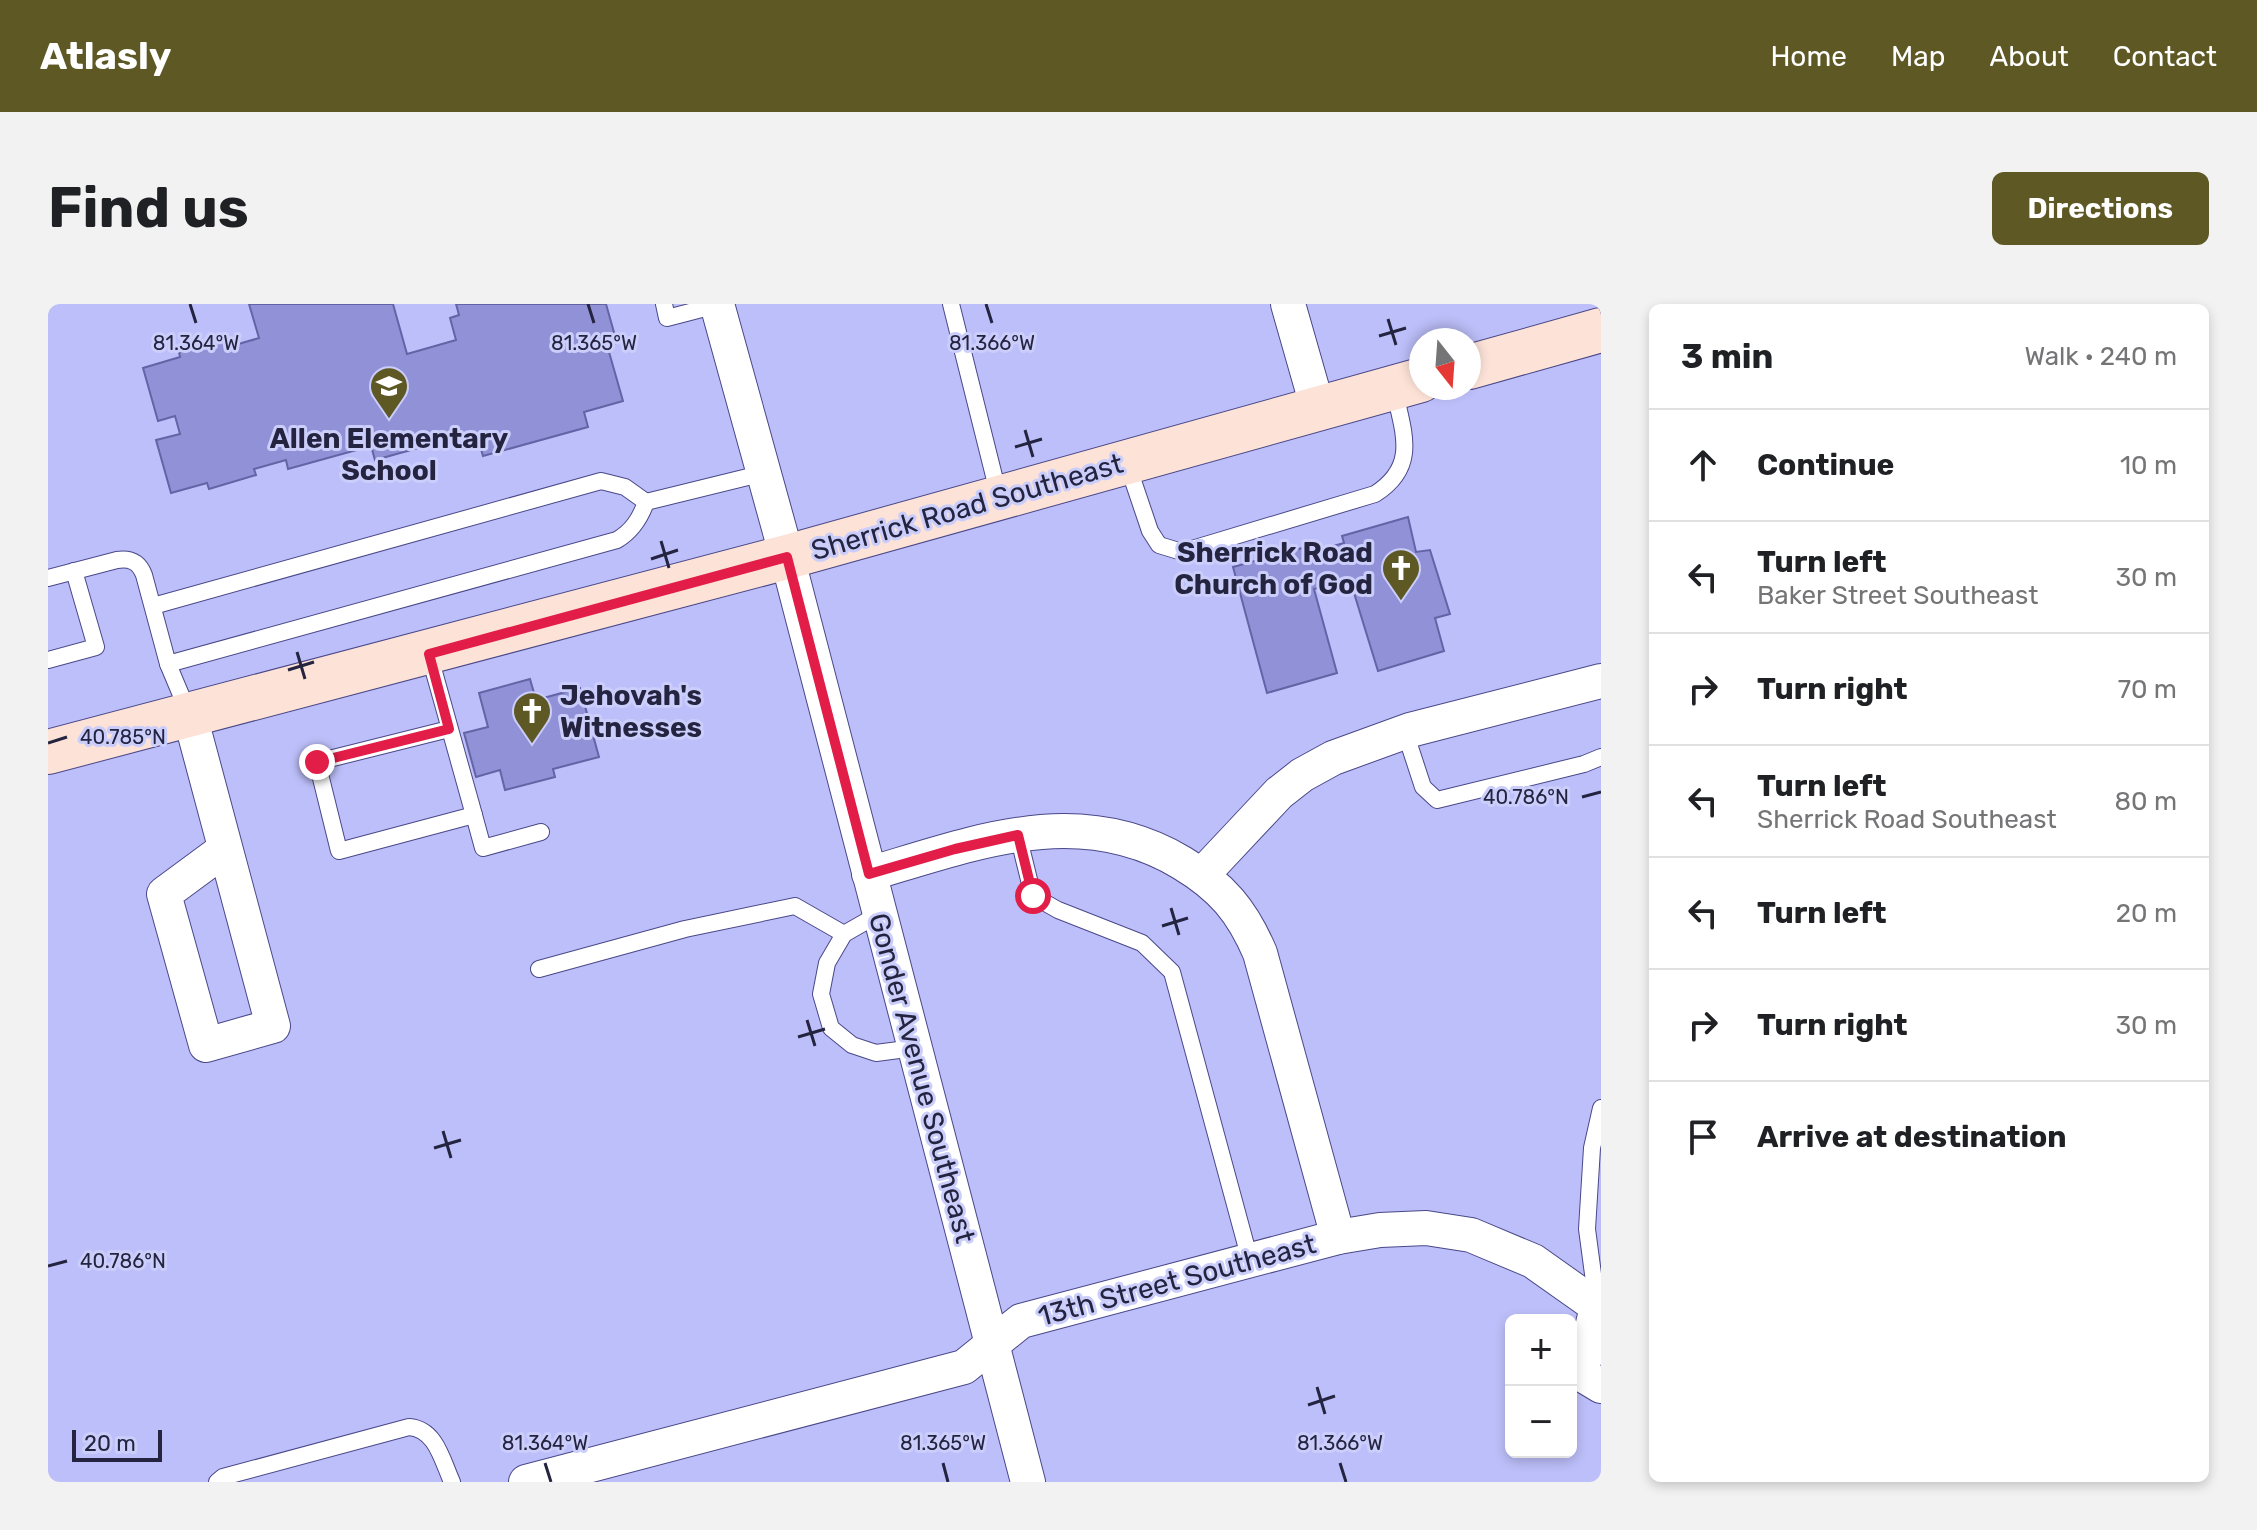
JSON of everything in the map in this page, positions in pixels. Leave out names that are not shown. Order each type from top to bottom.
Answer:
[{"type":"street","name":"Gonder Avenue Southeast","points":[[717,304],[787,557],[1028,1482]]},
{"type":"street","points":[[1288,304],[1318,409]]},
{"type":"street","points":[[1481,364],[1601,330]]},
{"type":"street","name":"Sherrick Road Southeast","points":[[48,752],[429,654],[1407,384]]},
{"type":"street","points":[[1202,875],[1263,808],[1302,775],[1333,758],[1405,732],[1600,685]]},
{"type":"street","points":[[190,716],[273,1026],[206,1045],[164,894],[225,849]]},
{"type":"street","points":[[869,874],[955,849],[1051,830],[1099,832],[1164,852],[1202,875],[1232,902],[1260,953],[1338,1237]]},
{"type":"street","name":"13th Street Southeast","points":[[526,1482],[964,1367],[1021,1321],[1338,1237],[1380,1230],[1426,1228],[1471,1235],[1533,1261],[1599,1308]]},
{"type":"street","points":[[1599,1308],[1581,1374],[1601,1386]]},
{"type":"lane","points":[[664,304],[667,318],[717,304]]},
{"type":"lane","points":[[951,304],[999,498]]},
{"type":"lane","points":[[1127,462],[1150,531],[1159,545],[1182,552],[1375,494],[1389,485],[1401,468],[1406,446],[1407,384]]},
{"type":"lane","points":[[153,606],[601,481],[625,487],[646,502],[764,473]]},
{"type":"lane","points":[[168,664],[617,540],[636,524],[646,502]]},
{"type":"lane","points":[[48,578],[117,560],[133,561],[142,571],[168,664],[190,716]]},
{"type":"lane","points":[[48,660],[96,647],[74,571]]},
{"type":"lane","points":[[429,654],[483,848],[541,832]]},
{"type":"lane","points":[[449,729],[317,762],[339,851],[474,815]]},
{"type":"lane","points":[[1405,732],[1423,787],[1437,800],[1584,764],[1601,757]]},
{"type":"lane","points":[[1018,835],[1033,896],[1058,910],[1142,943],[1172,972],[1250,1260]]},
{"type":"lane","points":[[539,969],[685,929],[795,906],[844,934]]},
{"type":"lane","points":[[879,914],[844,934],[827,963],[821,994],[831,1028],[852,1045],[876,1053],[914,1048]]},
{"type":"lane","points":[[1599,1308],[1587,1229],[1592,1148],[1601,1108]]},
{"type":"lane","points":[[217,1482],[223,1477],[409,1427],[421,1428],[432,1438],[452,1482]]},
{"type":"building","points":[[249,304],[393,304],[407,354],[456,340],[450,318],[459,315],[456,304],[606,304],[617,343],[607,345],[623,401],[584,412],[588,427],[483,456],[476,432],[375,460],[371,446],[288,469],[286,460],[254,469],[256,475],[209,489],[207,483],[171,493],[156,440],[180,434],[175,416],[158,421],[143,368],[180,357],[179,352],[233,337],[235,345],[259,338]]},
{"type":"building","name":"Sherrick Road Church of God","points":[[1408,517],[1416,552],[1430,550],[1450,614],[1435,618],[1444,651],[1378,671],[1350,580],[1314,589],[1337,673],[1267,693],[1233,567],[1302,548],[1304,554],[1344,543],[1342,536]]},
{"type":"building","name":"Jehovah's Witnesses","points":[[530,679],[536,700],[580,688],[599,757],[553,769],[555,777],[505,790],[500,770],[476,777],[464,733],[488,727],[479,693]]},
{"type":"place","name":"Allen Elementary School","points":[[389,420]]},
{"type":"place","name":"Sherrick Road Church of God","points":[[1401,602]]},
{"type":"place","name":"Jehovah's Witnesses","points":[[532,745]]},
{"type":"route","points":[[317,762],[449,729],[429,654],[787,557],[869,874],[955,849],[1018,835],[1033,896]]}]
